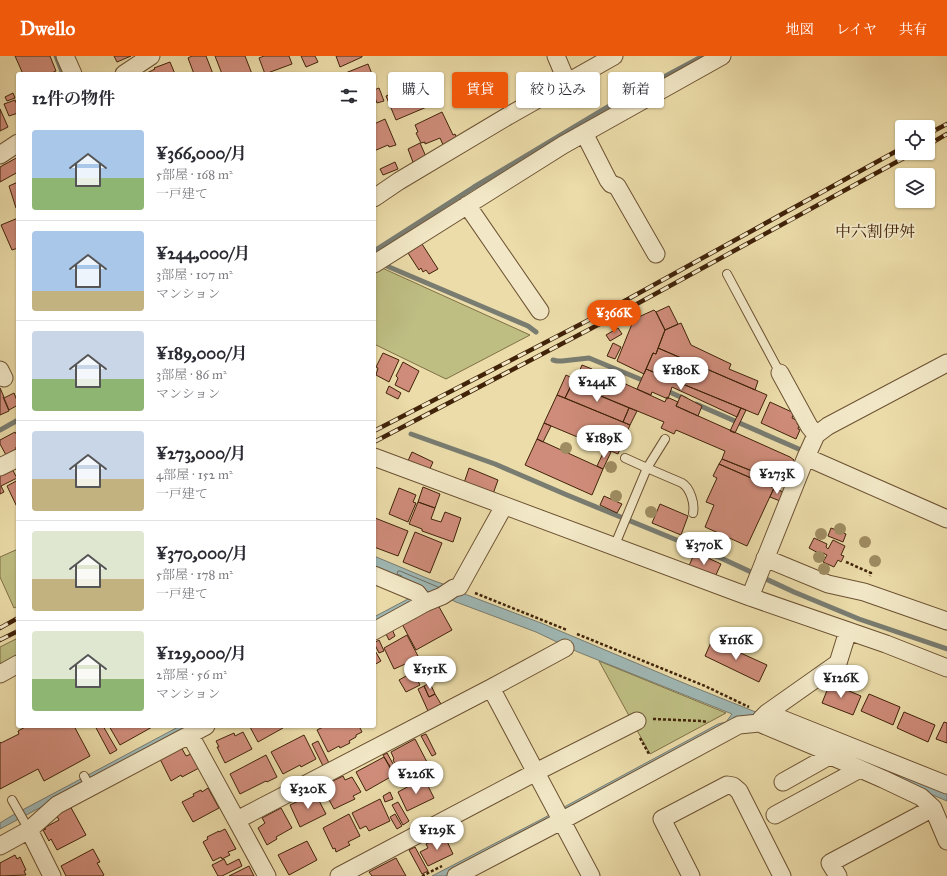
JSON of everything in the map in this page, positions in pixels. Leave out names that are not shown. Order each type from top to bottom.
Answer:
[{"type":"street","points":[[65,56],[71,72]]},
{"type":"street","points":[[127,72],[151,56]]},
{"type":"street","points":[[556,56],[563,72]]},
{"type":"street","points":[[584,72],[612,56]]},
{"type":"street","points":[[377,262],[563,145],[722,56]]},
{"type":"street","points":[[376,197],[399,181],[522,108]]},
{"type":"street","points":[[584,133],[608,180],[611,184],[617,186],[656,254]]},
{"type":"street","points":[[0,155],[16,144]]},
{"type":"street","points":[[467,205],[540,311]]},
{"type":"street","points":[[750,597],[811,442],[828,426],[947,363]]},
{"type":"street","points":[[780,372],[811,442],[947,519]]},
{"type":"street","points":[[376,458],[750,597],[886,644],[947,668]]},
{"type":"street","points":[[0,467],[16,459]]},
{"type":"street","points":[[376,631],[422,599],[452,590],[504,506]]},
{"type":"street","points":[[761,569],[864,592],[947,621]]},
{"type":"street","points":[[376,576],[422,599]]},
{"type":"street","points":[[460,875],[559,816],[739,725],[763,717],[838,662],[848,632]]},
{"type":"street","points":[[237,820],[565,648]]},
{"type":"street","points":[[0,674],[16,665]]},
{"type":"street","points":[[491,688],[591,876]]},
{"type":"street","points":[[763,717],[831,755],[860,769],[921,784],[947,785]]},
{"type":"street","points":[[763,717],[921,784]]},
{"type":"street","points":[[339,876],[634,722]]},
{"type":"street","points":[[0,846],[88,783],[202,728]]},
{"type":"street","points":[[190,735],[267,876]]},
{"type":"street","points":[[783,782],[831,755]]},
{"type":"street","points":[[775,815],[860,769]]},
{"type":"street","points":[[921,784],[921,797],[933,808],[947,841]]},
{"type":"street","points":[[690,876],[662,819],[727,786],[733,786],[739,791],[782,876]]},
{"type":"street","points":[[838,876],[830,863],[933,808]]},
{"type":"street","points":[[26,826],[52,876]]},
{"type":"lane","points":[[727,274],[780,372]]},
{"type":"lane","points":[[614,546],[647,468],[665,439]]},
{"type":"lane","points":[[625,458],[685,485],[689,491],[692,503],[692,514]]},
{"type":"lane","points":[[12,800],[26,826]]},
{"type":"path","points":[[452,590],[482,595],[567,630]]},
{"type":"path","points":[[574,633],[705,686],[755,709],[763,717]]},
{"type":"path","points":[[650,757],[634,722],[651,719],[702,721],[712,724],[706,727]]},
{"type":"green space","points":[[380,267],[530,335],[446,379],[376,345],[376,270]]},
{"type":"green space","points":[[16,550],[16,607],[14,608],[0,577],[0,557]]},
{"type":"green space","points":[[16,639],[16,658],[0,667],[0,647]]},
{"type":"green space","points":[[599,661],[726,713],[650,754]]},
{"type":"water","points":[[376,557],[443,584],[458,592],[541,623],[686,684],[947,789],[947,801],[752,719],[445,876],[432,876],[540,820],[718,724],[726,722],[732,714],[578,652],[536,632],[456,602],[439,594],[376,626],[376,616],[423,591],[376,569]]},
{"type":"water","points":[[176,728],[189,728],[0,829],[0,823]]},
{"type":"building","points":[[15,56],[50,56],[56,71],[54,72],[22,72]]},
{"type":"building","points":[[114,56],[131,56],[117,62]]},
{"type":"building","points":[[192,56],[206,56],[212,72],[193,72],[188,58]]},
{"type":"building","points":[[215,56],[245,56],[251,72],[221,72]]},
{"type":"building","points":[[264,56],[289,56],[292,64],[270,72],[264,72],[259,58]]},
{"type":"building","points":[[301,56],[315,56],[318,62],[306,67]]},
{"type":"building","points":[[336,56],[362,56],[362,57],[340,67]]},
{"type":"building","points":[[170,62],[174,72],[149,72],[155,69],[154,68]]},
{"type":"building","points":[[368,64],[371,72],[348,72]]},
{"type":"building","points":[[379,88],[384,101],[377,103],[376,89]]},
{"type":"building","points":[[13,93],[15,98],[7,101],[5,97]]},
{"type":"building","points":[[15,100],[16,114],[9,116],[4,104]]},
{"type":"building","points":[[391,108],[424,108],[396,120]]},
{"type":"building","points":[[0,109],[8,127],[0,131]]},
{"type":"building","points":[[442,112],[453,135],[455,134],[458,141],[444,147],[440,138],[425,144],[425,142],[421,143],[416,133],[418,132],[415,125]]},
{"type":"building","points":[[385,119],[396,145],[389,147],[388,145],[376,150],[376,123]]},
{"type":"building","points":[[420,143],[427,159],[414,165],[408,149]]},
{"type":"building","points":[[16,158],[16,173],[0,182],[0,167]]},
{"type":"building","points":[[395,162],[398,169],[383,175],[380,169]]},
{"type":"building","points":[[16,183],[16,208],[9,186]]},
{"type":"building","points":[[16,219],[16,249],[12,250],[1,225]]},
{"type":"building","points":[[422,244],[438,269],[429,274],[426,270],[423,272],[421,268],[419,270],[408,253]]},
{"type":"building","points":[[669,306],[678,324],[665,330],[656,312]]},
{"type":"building","points":[[654,310],[665,330],[656,354],[653,353],[644,374],[617,361],[634,319]]},
{"type":"building","points":[[681,323],[691,345],[731,364],[729,369],[758,381],[755,390],[658,348],[665,330]]},
{"type":"building","points":[[618,328],[622,334],[610,341],[606,335]]},
{"type":"building","points":[[613,343],[621,347],[615,359],[607,356]]},
{"type":"building","points":[[658,348],[767,395],[758,415],[646,369],[653,353],[656,354]]},
{"type":"building","points":[[383,353],[399,360],[389,382],[376,375],[378,368],[376,367]]},
{"type":"building","points":[[403,362],[419,371],[409,392],[395,385],[398,378],[396,376]]},
{"type":"building","points":[[582,365],[592,369],[588,377],[579,372]]},
{"type":"building","points":[[646,369],[741,408],[737,417],[672,387],[668,399],[652,392],[651,395],[637,389]]},
{"type":"building","points":[[597,371],[665,402],[667,397],[678,402],[676,406],[790,457],[794,460],[787,480],[777,481],[722,459],[725,451],[676,430],[674,434],[661,428],[664,422],[572,384],[576,374],[588,379],[592,372],[596,374]]},
{"type":"building","points":[[566,375],[574,379],[565,398],[557,395]]},
{"type":"building","points":[[572,384],[629,408],[623,422],[565,398]]},
{"type":"building","points":[[389,386],[401,393],[398,399],[386,393]]},
{"type":"building","points":[[0,388],[9,411],[0,415]]},
{"type":"building","points":[[14,393],[16,398],[16,406],[9,410],[4,398]]},
{"type":"building","points":[[557,395],[630,425],[618,454],[544,423]]},
{"type":"building","points":[[681,395],[702,406],[698,416],[676,406]]},
{"type":"building","points":[[770,402],[794,413],[792,418],[798,421],[798,429],[800,430],[796,439],[761,423]]},
{"type":"building","points":[[629,408],[637,411],[630,425],[623,422]]},
{"type":"building","points":[[741,408],[746,410],[735,433],[730,431]]},
{"type":"building","points":[[544,423],[551,426],[543,442],[537,439]]},
{"type":"building","points":[[15,432],[16,449],[6,455],[0,444],[0,440]]},
{"type":"building","points":[[537,439],[603,469],[592,495],[525,465]]},
{"type":"building","points":[[605,449],[611,452],[603,469],[597,466]]},
{"type":"building","points":[[412,452],[433,462],[428,473],[407,463]]},
{"type":"building","points":[[722,459],[777,481],[774,488],[719,464]]},
{"type":"building","points":[[719,464],[774,488],[747,546],[705,527],[714,505],[706,502],[717,478],[713,476]]},
{"type":"building","points":[[469,468],[498,480],[493,494],[464,483]]},
{"type":"building","points":[[12,469],[16,478],[1,486],[4,492],[0,494],[0,475]]},
{"type":"building","points":[[16,481],[16,505],[7,486]]},
{"type":"building","points":[[423,487],[440,494],[435,508],[418,502]]},
{"type":"building","points":[[399,488],[416,495],[413,502],[416,503],[408,522],[389,514]]},
{"type":"building","points":[[774,488],[783,492],[780,501],[770,497]]},
{"type":"building","points":[[604,496],[622,504],[617,513],[600,505]]},
{"type":"building","points":[[418,502],[435,508],[431,519],[441,522],[445,512],[461,518],[453,542],[422,531],[422,529],[409,524]]},
{"type":"building","points":[[660,504],[688,516],[681,535],[652,523]]},
{"type":"building","points":[[376,518],[408,531],[398,556],[376,548]]},
{"type":"building","points":[[831,528],[846,534],[843,542],[828,536]]},
{"type":"building","points":[[415,532],[442,543],[430,573],[403,562]]},
{"type":"building","points":[[814,538],[827,544],[826,547],[828,549],[833,540],[845,546],[841,555],[844,556],[841,562],[838,560],[834,567],[823,562],[827,555],[823,553],[822,555],[809,548]]},
{"type":"building","points":[[695,552],[721,564],[714,579],[688,568]]},
{"type":"building","points":[[438,605],[452,630],[416,650],[402,624]]},
{"type":"building","points":[[392,629],[395,636],[389,640],[385,632]]},
{"type":"building","points":[[407,635],[419,658],[394,669],[384,648]]},
{"type":"building","points":[[379,640],[384,651],[379,653],[376,647],[376,642]]},
{"type":"building","points":[[712,640],[767,665],[759,682],[705,656]]},
{"type":"building","points":[[376,652],[381,661],[376,664]]},
{"type":"building","points":[[413,672],[420,685],[406,692],[399,680]]},
{"type":"building","points":[[430,683],[435,694],[429,697],[424,686]]},
{"type":"building","points":[[830,683],[861,696],[853,715],[822,703]]},
{"type":"building","points":[[424,686],[429,697],[435,694],[441,704],[428,711],[418,689]]},
{"type":"building","points":[[869,694],[900,707],[893,725],[861,711]]},
{"type":"building","points":[[904,712],[935,725],[928,742],[897,728]]},
{"type":"building","points":[[944,722],[947,723],[947,743],[936,739]]},
{"type":"building","points":[[23,728],[75,728],[90,756],[44,781],[38,769],[0,789],[0,742],[1,743],[19,734],[18,731]]},
{"type":"building","points":[[96,728],[104,728],[117,750],[110,754]]},
{"type":"building","points":[[110,728],[150,728],[120,745]]},
{"type":"building","points":[[251,728],[283,728],[258,742]]},
{"type":"building","points":[[321,728],[360,728],[362,732],[349,741],[350,743],[340,748],[339,746],[328,752],[317,730]]},
{"type":"building","points":[[243,732],[252,749],[225,763],[217,747],[219,747],[216,741],[234,733],[235,736]]},
{"type":"building","points":[[426,734],[436,754],[432,756],[421,736]]},
{"type":"building","points":[[304,735],[316,759],[283,774],[271,752]]},
{"type":"building","points":[[415,739],[428,764],[413,772],[411,769],[400,774],[391,752]]},
{"type":"building","points":[[318,741],[329,763],[323,766],[312,744]]},
{"type":"building","points":[[181,747],[186,756],[191,754],[199,768],[182,777],[181,775],[171,781],[160,759]]},
{"type":"building","points":[[387,753],[397,771],[394,773],[383,755]]},
{"type":"building","points":[[266,755],[277,777],[240,794],[230,774]]},
{"type":"building","points":[[384,757],[394,775],[366,791],[356,772]]},
{"type":"building","points":[[343,776],[345,780],[352,777],[361,792],[353,796],[355,799],[334,809],[324,791],[328,790],[325,785]]},
{"type":"building","points":[[424,778],[434,798],[407,811],[398,792]]},
{"type":"building","points":[[208,788],[219,808],[193,822],[182,802],[194,796],[193,794],[201,790],[202,792]]},
{"type":"building","points":[[390,792],[393,799],[385,802],[383,796]]},
{"type":"building","points":[[315,793],[326,814],[300,827],[290,805]]},
{"type":"building","points":[[380,799],[390,821],[369,831],[366,826],[360,829],[352,813]]},
{"type":"building","points":[[398,802],[409,821],[403,825],[392,805]]},
{"type":"building","points":[[69,804],[86,835],[57,850],[51,839],[49,841],[43,830],[59,820],[54,811]]},
{"type":"building","points":[[281,808],[292,828],[276,837],[277,839],[267,845],[258,828],[265,823],[262,818]]},
{"type":"building","points":[[349,814],[360,836],[348,842],[350,845],[336,852],[335,848],[333,849],[323,828]]},
{"type":"building","points":[[395,814],[402,826],[397,829],[390,817]]},
{"type":"building","points":[[225,829],[236,849],[228,852],[230,855],[213,861],[203,842],[208,839],[207,837]]},
{"type":"building","points":[[444,835],[453,854],[428,866],[420,852],[428,848],[426,844]]},
{"type":"building","points":[[307,841],[317,860],[289,875],[278,855]]},
{"type":"building","points":[[415,847],[428,871],[422,874],[409,850]]},
{"type":"building","points":[[93,849],[100,862],[97,863],[104,875],[66,876],[61,866]]},
{"type":"building","points":[[15,855],[17,859],[20,857],[26,870],[24,871],[26,875],[0,876],[0,863]]},
{"type":"building","points":[[396,858],[406,876],[372,876],[369,872]]},
{"type":"building","points":[[224,859],[227,865],[239,859],[242,866],[222,876],[218,876],[212,865]]},
{"type":"building","points":[[249,866],[254,876],[229,876]]},
{"type":"waterway","points":[[56,56],[62,72]]},
{"type":"waterway","points":[[376,250],[474,187],[606,108],[703,56]]},
{"type":"waterway","points":[[382,264],[528,326],[536,332]]},
{"type":"waterway","points":[[553,360],[562,361],[589,358],[647,382]]},
{"type":"waterway","points":[[665,390],[685,399]]},
{"type":"waterway","points":[[696,404],[806,451]]},
{"type":"waterway","points":[[0,430],[16,421]]},
{"type":"waterway","points":[[411,434],[495,464],[723,559],[794,592],[859,619],[947,649]]},
{"type":"railway","points":[[935,130],[947,124]]},
{"type":"railway","points":[[935,141],[947,134]]},
{"type":"railway","points":[[376,430],[610,309],[895,152]]},
{"type":"railway","points":[[376,441],[613,317],[900,160]]},
{"type":"railway","points":[[0,628],[16,619]]},
{"type":"railway","points":[[0,640],[16,632]]},
{"type":"district","name":"中六割伊舛","points":[[875,231]]}]
